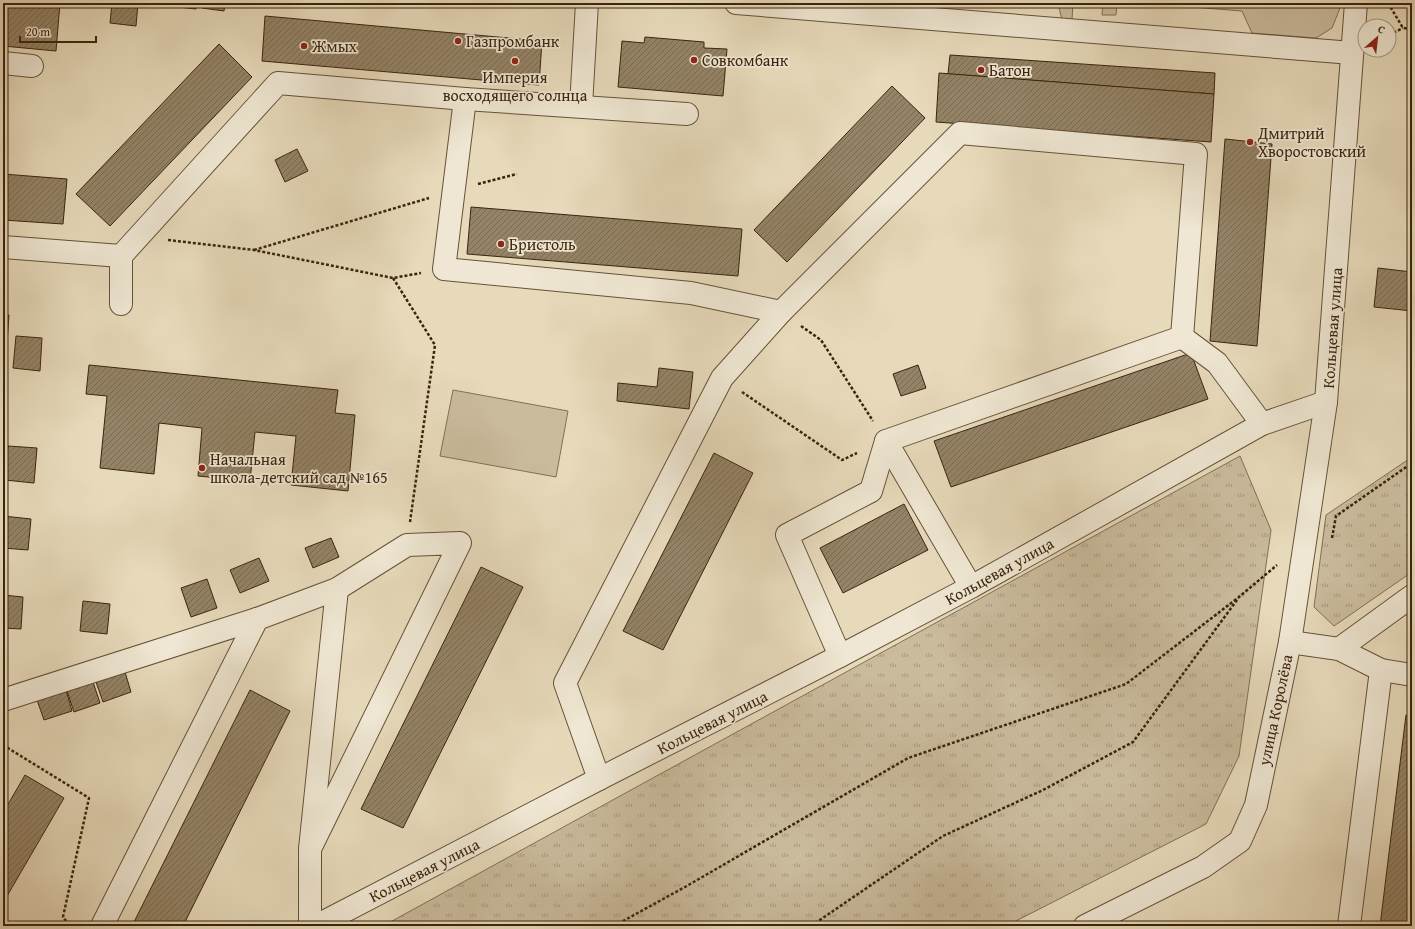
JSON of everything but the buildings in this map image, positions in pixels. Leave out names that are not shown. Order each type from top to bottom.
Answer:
[{"type":"street","points":[[581,106],[587,3]]},
{"type":"street","points":[[736,3],[888,9],[1352,53]]},
{"type":"street","name":"Кольцевая улица","points":[[316,926],[971,587],[1262,424],[1326,402],[1356,3]]},
{"type":"street","points":[[3,63],[32,66]]},
{"type":"street","points":[[121,304],[121,256],[278,83],[465,99],[687,114]]},
{"type":"street","points":[[465,99],[444,270],[691,292],[781,312]]},
{"type":"street","points":[[598,779],[565,683],[722,378],[781,312],[960,133],[1196,154],[1182,337]]},
{"type":"street","points":[[3,247],[121,256]]},
{"type":"street","points":[[1182,337],[1217,363],[1262,424]]},
{"type":"street","points":[[886,441],[1182,337]]},
{"type":"street","name":"улица Королёва","points":[[1085,926],[1203,867],[1240,841],[1256,805],[1290,642],[1326,402]]},
{"type":"street","points":[[886,441],[971,587]]},
{"type":"street","points":[[840,656],[787,535],[871,491],[886,441]]},
{"type":"street","points":[[3,700],[257,619],[337,588],[407,545],[460,543],[310,848]]},
{"type":"street","points":[[310,926],[310,848],[337,588]]},
{"type":"street","points":[[1339,649],[1412,596]]},
{"type":"street","points":[[102,926],[257,619]]},
{"type":"street","points":[[1290,642],[1339,649],[1381,670],[1412,675]]},
{"type":"street","points":[[1349,926],[1381,670]]},
{"type":"path","points":[[1388,3],[1403,28]]},
{"type":"path","points":[[1397,31],[1403,28],[1412,29]]},
{"type":"path","points":[[254,250],[453,190],[517,174]]},
{"type":"path","points":[[165,239],[254,250],[393,278],[444,270]]},
{"type":"path","points":[[393,278],[435,345],[407,545]]},
{"type":"path","points":[[722,378],[842,460],[886,441],[821,340],[781,312]]},
{"type":"path","points":[[1330,545],[1336,516],[1412,463]]},
{"type":"path","points":[[614,926],[685,887],[908,758],[1126,684],[1239,597],[1277,565],[1279,558]]},
{"type":"path","points":[[811,926],[943,836],[1043,790],[1133,742],[1239,597]]},
{"type":"path","points":[[3,745],[89,798],[63,917],[70,926]]},
{"type":"green space","points":[[1058,3],[1073,3],[1072,20],[1062,20]]},
{"type":"green space","points":[[1103,3],[1117,3],[1116,15],[1102,15]]},
{"type":"green space","points":[[1141,3],[1340,3],[1340,8],[1332,28],[1316,38],[1252,33],[1242,11]]},
{"type":"green space","points":[[453,390],[568,411],[556,477],[440,456]]},
{"type":"green space","points":[[1240,456],[1271,530],[1239,756],[1206,824],[1006,926],[383,926]]},
{"type":"green space","points":[[1412,457],[1412,572],[1334,626],[1314,607],[1326,515]]},
{"type":"place","name":"Газпромбанк","points":[[458,41]]},
{"type":"place","name":"Жмых","points":[[304,46]]},
{"type":"place","name":"Совкомбанк","points":[[694,60]]},
{"type":"place","name":"Империя восходящего солнца","points":[[515,61]]},
{"type":"place","name":"Батон","points":[[981,70]]},
{"type":"place","name":"Дмитрий Хворостовский","points":[[1250,142]]},
{"type":"place","name":"Бристоль","points":[[501,244]]},
{"type":"place","name":"Начальная школа-детский сад №165","points":[[202,468]]}]
